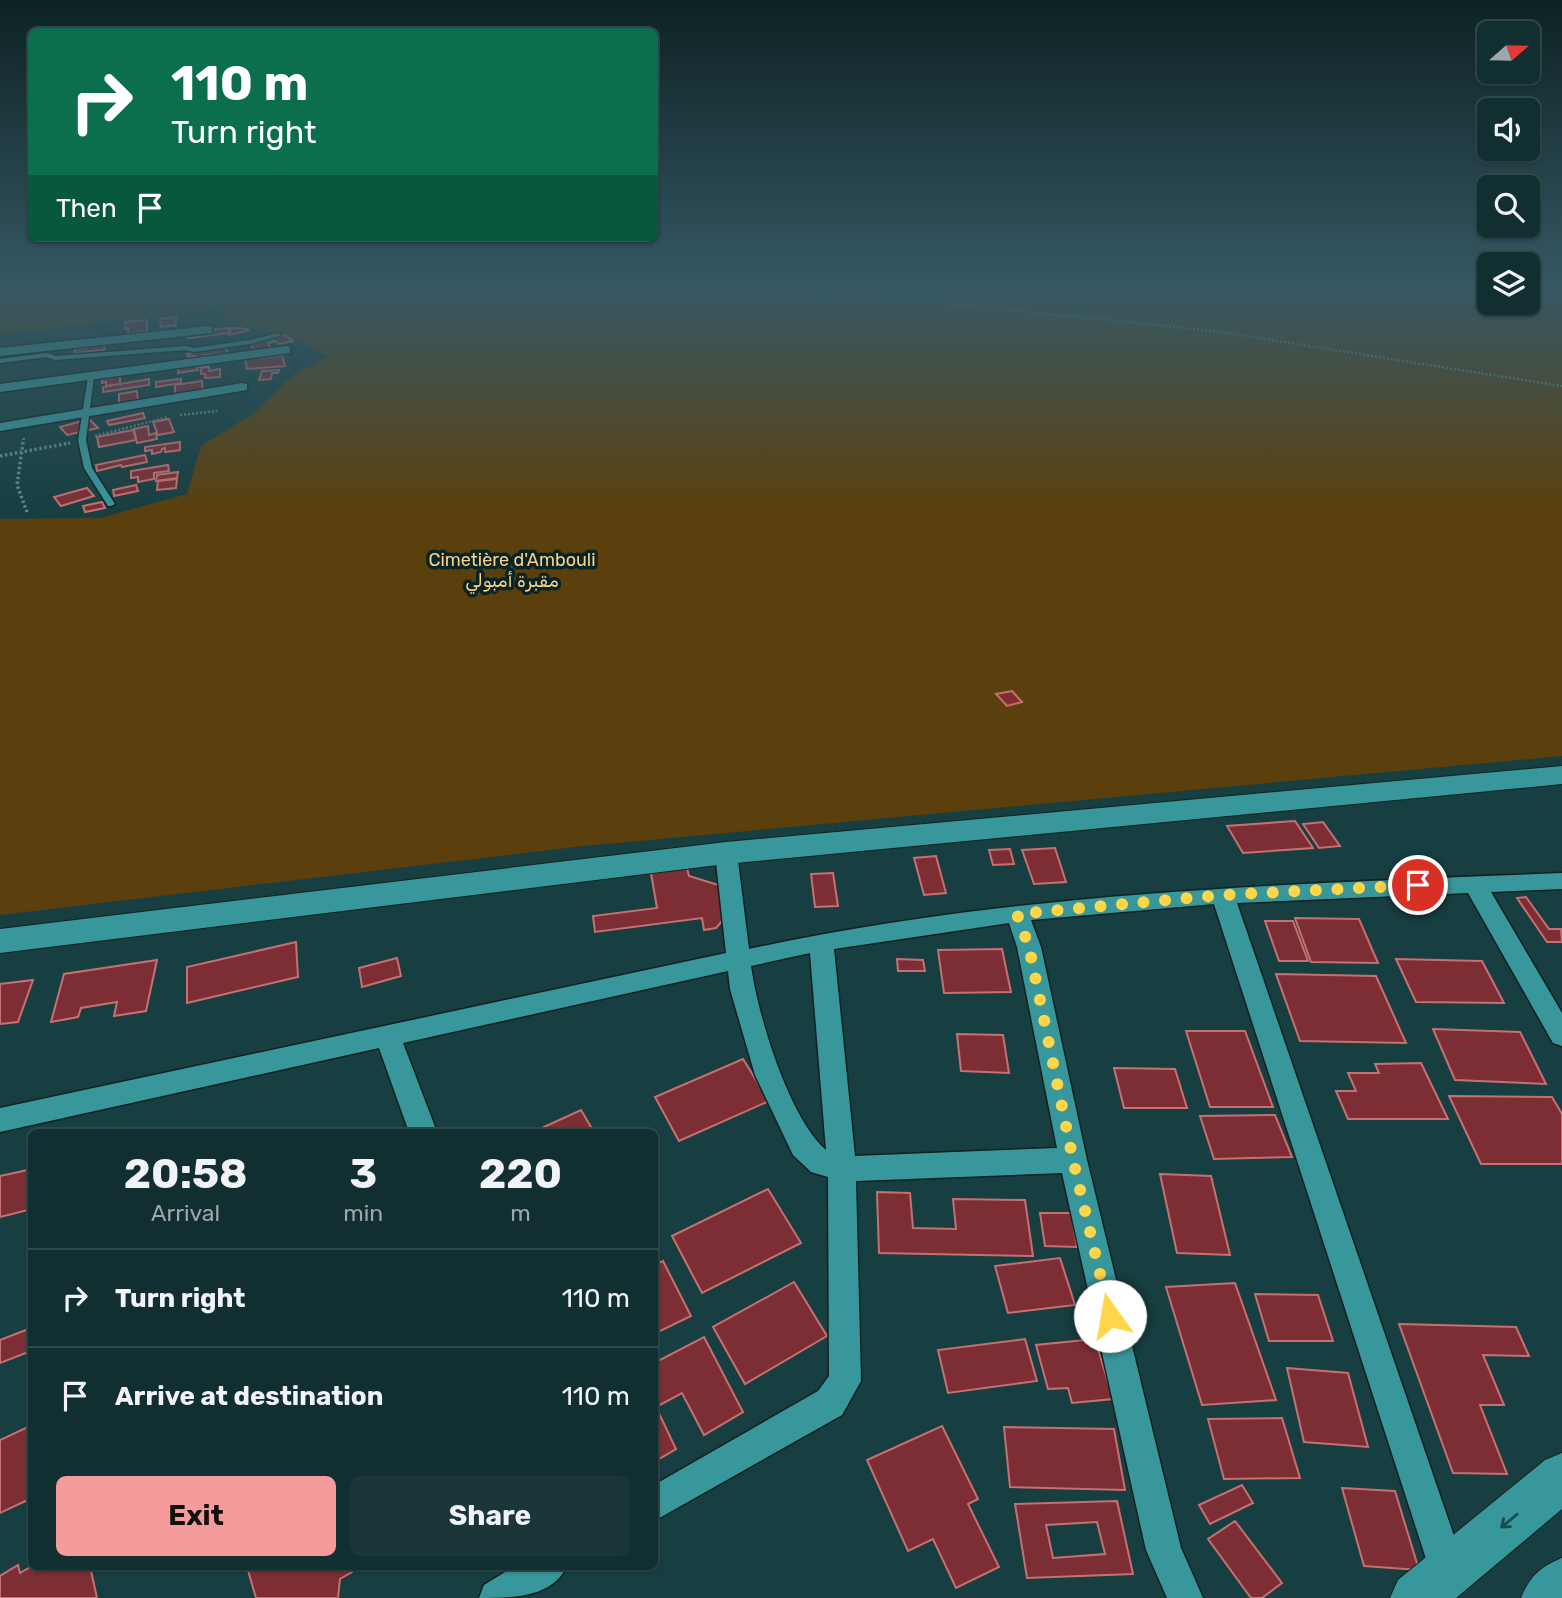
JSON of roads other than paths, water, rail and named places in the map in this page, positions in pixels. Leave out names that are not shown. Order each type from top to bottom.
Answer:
[{"type":"street","points":[[0,388],[188,364]]},
{"type":"street","points":[[0,427],[242,387]]},
{"type":"street","points":[[0,941],[726,853],[1562,775]]},
{"type":"street","points":[[726,853],[736,925],[737,960],[758,1046],[790,1125],[803,1147],[821,1163],[842,1170],[1073,1160]]},
{"type":"street","points":[[0,1120],[821,942],[1017,914],[1223,895],[1562,881]]},
{"type":"street","points":[[1474,883],[1562,1036]]},
{"type":"street","points":[[1223,895],[1422,1498],[1432,1584]]},
{"type":"street","points":[[1017,914],[1029,947],[1073,1160],[1164,1550],[1185,1598]]},
{"type":"street","points":[[658,1502],[830,1403],[845,1381],[842,1170],[821,942]]},
{"type":"street","points":[[388,1038],[422,1129]]},
{"type":"street","points":[[1432,1584],[1562,1477]]},
{"type":"street","points":[[496,1598],[542,1570]]},
{"type":"street","points":[[1547,1598],[1562,1584]]},
{"type":"lane","points":[[91,377],[82,440],[88,468],[111,504]]},
{"type":"park label","name":"Cimetière d'Ambouli مقبرة أمبولي","points":[[512,570]]}]
